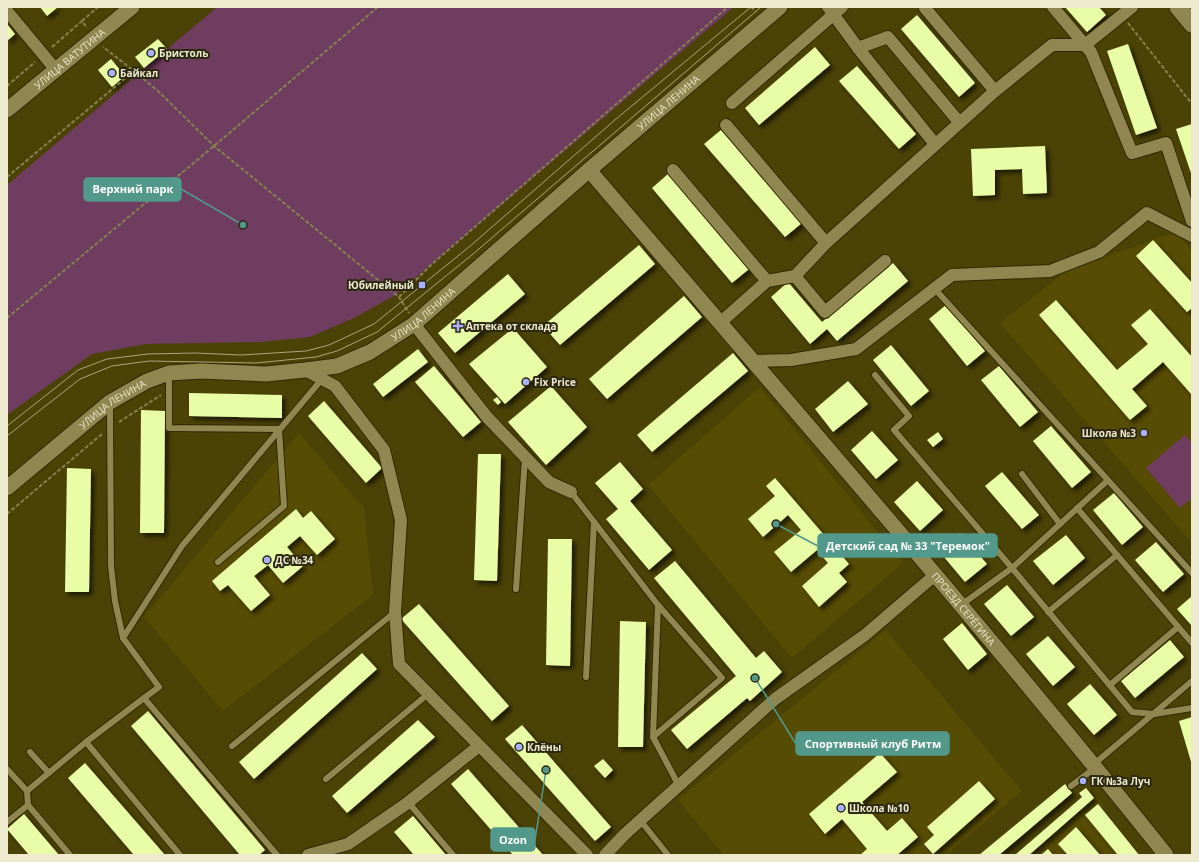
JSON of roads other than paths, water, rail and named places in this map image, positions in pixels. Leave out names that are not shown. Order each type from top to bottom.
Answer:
[{"type":"main road","points":[[1178,7],[1192,24]]},
{"type":"street","name":"УЛИЦА ВАТУТИНА","points":[[7,110],[132,7]]},
{"type":"street","name":"УЛИЦА ЛЕНИНА","points":[[7,488],[110,402],[147,381],[169,373],[201,371],[266,374],[337,366],[370,352],[414,324],[589,170],[780,7]]},
{"type":"street","points":[[1053,7],[1091,52],[1132,153],[1166,143],[1192,221]]},
{"type":"street","points":[[724,325],[767,281],[795,276],[826,243],[935,144],[995,91],[1052,46],[1085,45],[1132,7]]},
{"type":"street","points":[[925,8],[995,91]]},
{"type":"street","points":[[732,103],[835,9],[858,48],[935,144]]},
{"type":"street","points":[[7,11],[56,70]]},
{"type":"street","points":[[858,48],[888,37],[960,122]]},
{"type":"street","points":[[726,125],[826,243]]},
{"type":"street","name":"ПРОЕЗД СЕРЁГИНА","points":[[589,170],[724,325],[935,575],[1166,855]]},
{"type":"street","points":[[673,170],[767,281]]},
{"type":"street","points":[[754,361],[791,360],[856,349],[952,275],[1050,271],[1099,252],[1146,213],[1192,236]]},
{"type":"street","points":[[795,276],[825,312],[885,261]]},
{"type":"street","points":[[414,324],[487,417],[525,458],[549,482],[571,492]]},
{"type":"street","points":[[305,370],[335,386],[384,450],[401,520],[395,612],[399,664],[587,855]]},
{"type":"street","points":[[605,855],[640,820],[775,699],[865,635],[935,575]]},
{"type":"street","points":[[308,855],[348,844],[408,802],[479,746]]},
{"type":"lane","points":[[934,288],[1107,481],[1192,573]]},
{"type":"lane","points":[[169,373],[170,428],[279,429]]},
{"type":"lane","points":[[875,375],[909,416],[894,430],[1132,712],[1154,714],[1192,708]]},
{"type":"lane","points":[[123,638],[182,546],[322,379]]},
{"type":"lane","points":[[27,791],[86,742],[159,687],[123,638],[115,601],[111,566],[110,402]]},
{"type":"lane","points":[[218,562],[284,506],[279,429]]},
{"type":"lane","points":[[516,588],[525,458]]},
{"type":"lane","points":[[1022,474],[1060,524]]},
{"type":"lane","points":[[961,606],[1012,568],[1107,481]]},
{"type":"lane","points":[[571,492],[658,605],[722,678],[653,737]]},
{"type":"lane","points":[[1077,508],[1192,644]]},
{"type":"lane","points":[[586,677],[594,522]]},
{"type":"lane","points":[[1048,612],[1117,555]]},
{"type":"lane","points":[[658,605],[653,737],[679,786]]},
{"type":"lane","points":[[232,746],[395,612]]},
{"type":"lane","points":[[1110,685],[1178,627]]},
{"type":"lane","points":[[1072,786],[1192,681]]},
{"type":"lane","points":[[326,779],[428,694]]},
{"type":"lane","points":[[144,698],[277,855]]},
{"type":"lane","points":[[86,742],[180,855]]},
{"type":"lane","points":[[30,752],[49,773]]},
{"type":"lane","points":[[7,769],[27,791],[28,805],[70,855]]},
{"type":"lane","points":[[408,802],[453,855]]},
{"type":"lane","points":[[7,822],[28,805]]},
{"type":"lane","points":[[640,820],[668,855]]},
{"type":"tram line","points":[[7,426],[78,370],[107,359],[148,354],[195,353],[241,355],[306,351],[329,345],[374,324],[469,247],[616,119],[751,7]]},
{"type":"tram line","points":[[7,436],[80,379],[112,366],[149,361],[256,363],[316,357],[337,351],[377,332],[473,254],[761,7]]},
{"type":"place","name":"Бристоль","points":[[151,53]]},
{"type":"place","name":"Байкал","points":[[112,73]]},
{"type":"place","name":"Верхний парк","points":[[243,225]]},
{"type":"place","name":"Юбилейный","points":[[422,285]]},
{"type":"place","name":"Аптека от склада","points":[[458,326]]},
{"type":"place","name":"Fix Price","points":[[526,382]]},
{"type":"place","name":"Школа №3","points":[[1144,433]]},
{"type":"place","name":"Детский сад № 33 \"Теремок\"","points":[[776,524]]},
{"type":"place","name":"ДС №34","points":[[267,560]]},
{"type":"place","name":"Спортивный клуб Ритм","points":[[755,678]]},
{"type":"place","name":"Клёны","points":[[519,747]]},
{"type":"place","name":"Ozon","points":[[546,770]]},
{"type":"place","name":"ГК №3а Луч","points":[[1083,781]]},
{"type":"place","name":"Школа №10","points":[[841,808]]}]
